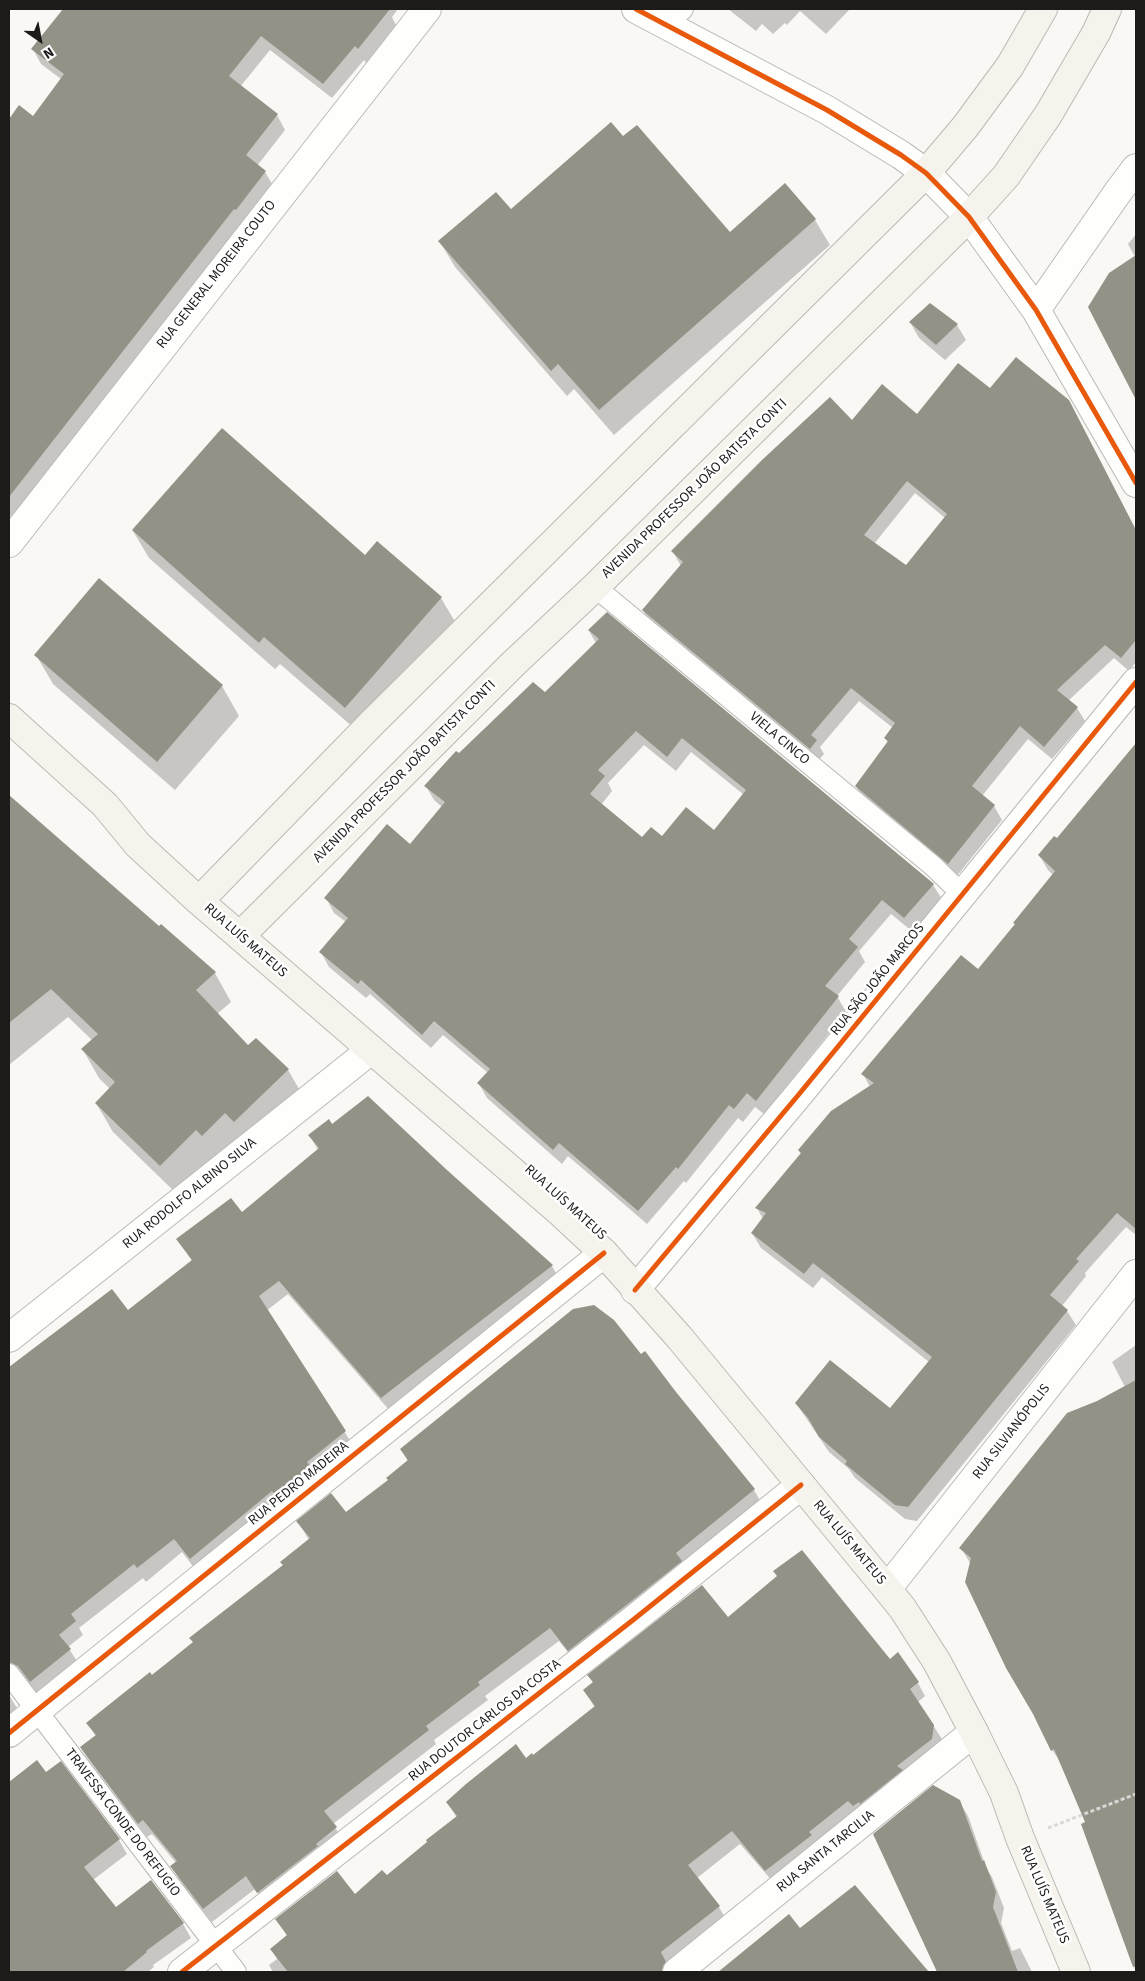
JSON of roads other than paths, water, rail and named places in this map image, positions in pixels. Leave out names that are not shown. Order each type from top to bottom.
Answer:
[{"type":"main road","points":[[199,901],[372,723],[926,173],[965,127],[1010,66],[1043,9]]},
{"type":"main road","name":"AVENIDA PROFESSOR JOÃO BATISTA CONTI","points":[[240,936],[514,662],[595,587],[969,218],[1006,176],[1048,116],[1096,33],[1107,9]]},
{"type":"main road","name":"RUA LUÍS MATEUS","points":[[9,718],[105,805],[138,845],[199,901],[561,1213],[604,1253],[635,1290],[679,1337],[903,1609],[937,1662],[1004,1792],[1020,1838],[1076,1972]]},
{"type":"main road","name":"RUA LUÍS MATEUS","points":[[9,744],[116,834],[138,845]]},
{"type":"street","name":"RUA GENERAL MOREIRA COUTO","points":[[9,543],[427,9]]},
{"type":"street","points":[[636,9],[675,17],[901,155],[926,173],[969,218],[1036,310],[1136,482]]},
{"type":"street","points":[[1036,310],[1136,168]]},
{"type":"street","name":"RUA SÃO JOÃO MARCOS","points":[[635,1290],[800,1093],[1136,682]]},
{"type":"street","name":"RUA RODOLFO ALBINO SILVA","points":[[9,1338],[371,1050]]},
{"type":"street","name":"RUA PEDRO MADEIRA","points":[[9,1732],[604,1253]]},
{"type":"street","name":"RUA SILVIANÓPOLIS","points":[[887,1589],[1136,1274]]},
{"type":"street","name":"RUA DOUTOR CARLOS DA COSTA","points":[[182,1972],[801,1486]]},
{"type":"street","name":"RUA SANTA TARCILIA","points":[[677,1972],[974,1732]]},
{"type":"lane","name":"VIELA CINCO","points":[[595,587],[926,860],[962,894]]},
{"type":"lane","name":"TRAVESSA CONDE DO REFUGIO","points":[[9,1674],[236,1972]]}]
